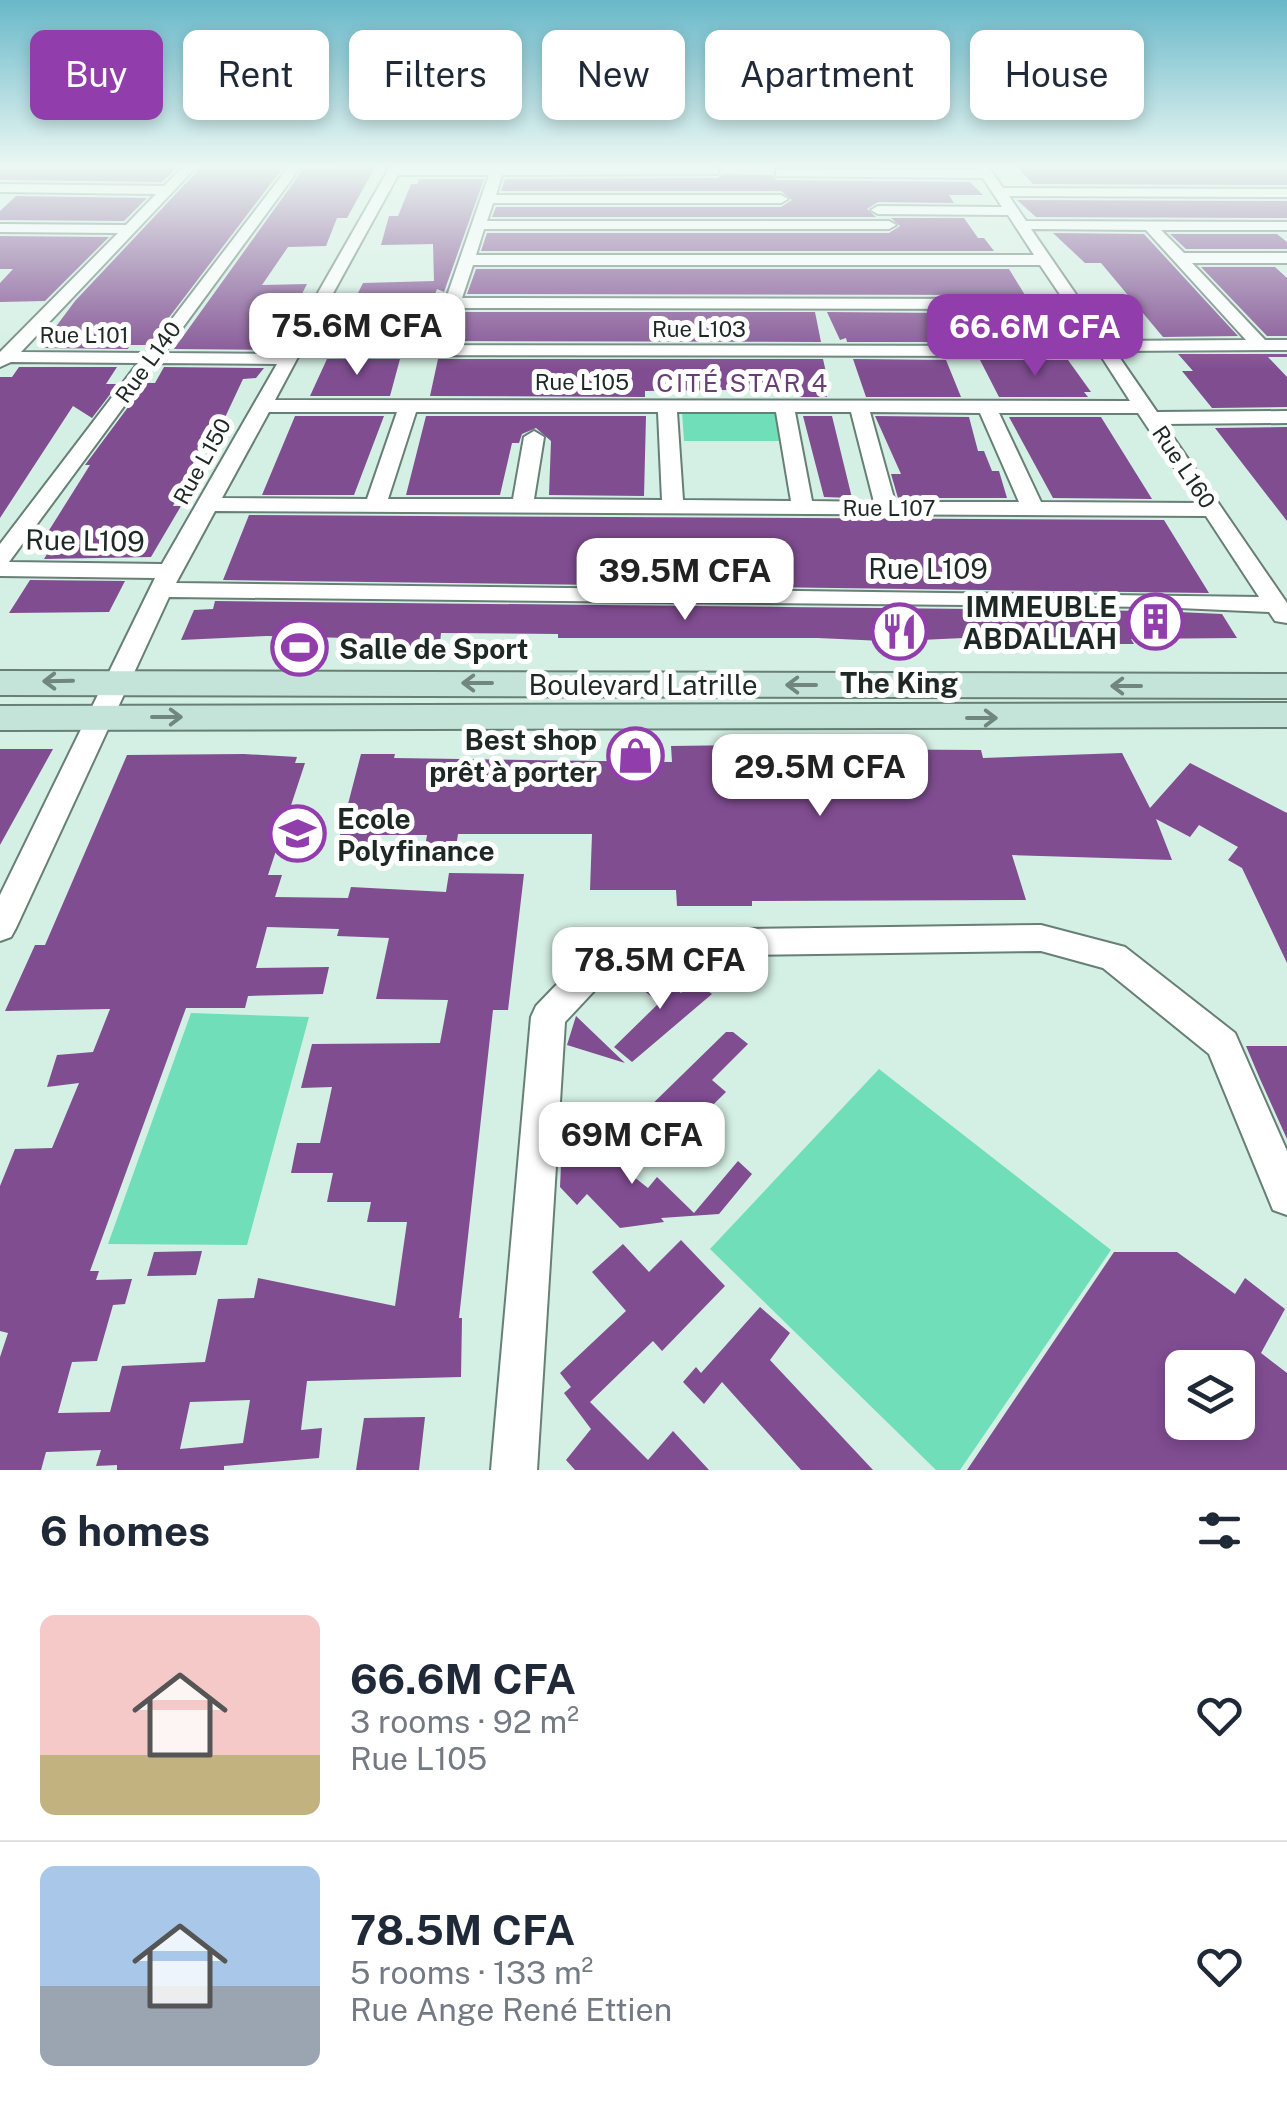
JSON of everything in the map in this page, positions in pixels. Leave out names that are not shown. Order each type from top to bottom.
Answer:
[{"type":"main road","name":"Boulevard Latrille","points":[[0,682],[1287,686]]},
{"type":"main road","name":"Boulevard Latrille","points":[[0,718],[1287,715]]},
{"type":"street","points":[[2,359],[125,234]]},
{"type":"street","name":"Rue L140","points":[[0,559],[244,234]]},
{"type":"street","name":"Rue L150","points":[[0,928],[165,580],[358,234]]},
{"type":"street","points":[[308,322],[438,323],[448,319],[475,234]]},
{"type":"street","name":"Rue L160","points":[[1027,234],[1282,612]]},
{"type":"street","points":[[1157,234],[1261,346]]},
{"type":"street","points":[[1180,258],[1279,258],[1287,272]]},
{"type":"street","points":[[467,260],[1045,260]]},
{"type":"street","points":[[452,304],[1073,304]]},
{"type":"street","name":"Rue L103","points":[[290,354],[1287,345]]},
{"type":"street","name":"Rue L101","points":[[2,359],[290,354]]},
{"type":"street","name":"Rue L105","points":[[261,406],[1106,407],[1287,417]]},
{"type":"street","points":[[784,406],[803,508]]},
{"type":"street","points":[[860,406],[886,508]]},
{"type":"street","points":[[987,406],[1033,509]]},
{"type":"street","points":[[375,505],[408,407]]},
{"type":"street","points":[[667,407],[673,507]]},
{"type":"street","points":[[522,508],[534,437]]},
{"type":"street","name":"Rue L107","points":[[206,504],[1212,510]]},
{"type":"street","name":"Rue L109","points":[[0,569],[165,580],[1156,600],[1282,612]]},
{"type":"street","points":[[514,1470],[548,1016],[598,963],[677,943],[855,938],[1041,938],[1113,957],[1222,1044],[1287,1196]]},
{"type":"green space","points":[[682,411],[781,411],[786,441],[684,441]]},
{"type":"green space","points":[[191,1013],[309,1017],[247,1245],[108,1244]]},
{"type":"green space","points":[[879,1069],[1111,1250],[960,1470],[936,1470],[710,1249]]},
{"type":"building","points":[[138,234],[233,234],[148,345],[130,345],[128,349],[40,348],[75,301]]},
{"type":"building","points":[[257,234],[331,234],[326,246],[288,247],[262,285],[307,284],[289,319],[284,319],[271,350],[174,349]]},
{"type":"building","points":[[384,234],[465,234],[444,292],[437,289],[428,312],[348,313],[363,283],[434,281],[433,244],[381,245]]},
{"type":"building","points":[[487,234],[975,234],[994,251],[481,251]]},
{"type":"building","points":[[1054,234],[1144,234],[1238,336],[1163,337],[1101,263],[1085,263]]},
{"type":"building","points":[[1170,234],[1277,234],[1287,242],[1287,249],[1186,249]]},
{"type":"building","points":[[0,236],[109,237],[45,301],[0,302],[0,283],[13,269],[0,269]]},
{"type":"building","points":[[1201,267],[1275,267],[1287,278],[1287,336],[1267,336]]},
{"type":"building","points":[[476,269],[1009,269],[1025,295],[467,294]]},
{"type":"building","points":[[462,312],[815,312],[821,342],[441,341],[444,330],[456,324]]},
{"type":"building","points":[[827,312],[944,313],[946,324],[933,330],[938,342],[847,342],[846,338],[840,340]]},
{"type":"building","points":[[956,313],[1036,313],[1056,342],[971,342]]},
{"type":"building","points":[[340,331],[420,332],[417,340],[336,341]]},
{"type":"building","points":[[1178,354],[1287,354],[1268,357],[1287,377],[1287,407],[1212,408],[1182,371],[1193,371]]},
{"type":"building","points":[[327,359],[400,359],[390,396],[310,396]]},
{"type":"building","points":[[438,359],[823,359],[830,390],[825,390],[827,397],[795,397],[793,391],[720,390],[645,391],[645,397],[430,396]]},
{"type":"building","points":[[853,359],[946,360],[961,397],[866,397]]},
{"type":"building","points":[[980,360],[1068,360],[1091,392],[1084,392],[1088,397],[999,397]]},
{"type":"building","points":[[19,367],[117,367],[106,384],[118,384],[92,418],[73,406],[0,518],[0,377],[12,377]]},
{"type":"building","points":[[164,367],[264,368],[256,378],[243,379],[221,426],[217,426],[209,444],[202,444],[173,506],[181,506],[151,557],[44,559],[49,551],[36,551],[90,465],[85,465],[146,383],[155,383]]},
{"type":"building","points":[[295,416],[384,416],[354,495],[262,495]]},
{"type":"building","points":[[426,416],[646,416],[644,496],[549,495],[551,441],[536,428],[522,434],[519,443],[512,443],[500,495],[406,495]]},
{"type":"building","points":[[803,416],[832,416],[852,498],[824,497]]},
{"type":"building","points":[[875,416],[969,417],[978,451],[984,451],[992,471],[999,471],[1007,498],[898,498],[891,474],[901,474]]},
{"type":"building","points":[[1009,417],[1101,417],[1152,499],[1053,498]]},
{"type":"building","points":[[1287,427],[1287,521],[1215,428]]},
{"type":"building","points":[[249,515],[1164,520],[1209,593],[223,580]]},
{"type":"building","points":[[30,580],[125,581],[109,612],[9,613]]},
{"type":"building","points":[[215,601],[1156,611],[1222,614],[1237,638],[1131,639],[1134,644],[1089,644],[1086,637],[963,638],[921,640],[923,647],[884,647],[883,641],[818,638],[558,638],[558,634],[441,633],[439,653],[414,655],[415,650],[387,651],[389,639],[267,636],[181,640],[194,610],[213,609]]},
{"type":"building","points":[[745,737],[816,738],[818,749],[981,750],[983,758],[1122,753],[1150,808],[1190,763],[1287,813],[1287,963],[1242,868],[1228,860],[1238,847],[1199,825],[1190,837],[1156,819],[1172,860],[1012,855],[1026,900],[752,901],[752,906],[677,906],[676,890],[590,890],[592,834],[458,834],[456,847],[425,847],[427,835],[376,835],[372,854],[335,854],[361,754],[395,754],[394,758],[672,762],[671,746],[745,745]]},
{"type":"building","points":[[0,749],[53,749],[0,845]]},
{"type":"building","points":[[244,754],[297,757],[295,763],[305,763],[268,875],[282,875],[275,897],[348,898],[351,887],[446,892],[449,873],[524,874],[508,1010],[493,1010],[459,1318],[461,1377],[307,1381],[301,1430],[322,1428],[319,1458],[224,1466],[224,1470],[117,1470],[117,1465],[96,1466],[101,1450],[46,1452],[41,1470],[0,1470],[0,1357],[8,1333],[0,1331],[0,1186],[15,1149],[52,1148],[79,1083],[47,1087],[57,1055],[93,1052],[110,1009],[5,1011],[35,945],[45,945],[127,755]],"holes":[[[267,927],[339,929],[337,936],[389,938],[376,999],[448,1000],[440,1043],[312,1044],[301,1088],[332,1087],[320,1143],[297,1143],[291,1173],[333,1173],[327,1202],[371,1202],[367,1222],[407,1222],[395,1306],[258,1278],[254,1298],[218,1299],[205,1362],[122,1366],[110,1412],[58,1413],[72,1362],[97,1361],[113,1305],[125,1304],[132,1279],[96,1280],[99,1271],[90,1271],[186,1008],[245,1008],[248,996],[323,994],[329,967],[256,968]],[[250,1400],[243,1443],[180,1449],[190,1402]]]},
{"type":"building","points":[[649,968],[681,993],[693,980],[712,994],[632,1062],[614,1047],[659,1003],[629,978]]},
{"type":"building","points":[[576,1016],[625,1063],[567,1045]]},
{"type":"building","points":[[726,1032],[733,1032],[748,1044],[712,1080],[726,1092],[654,1163],[627,1136],[645,1120],[640,1116]]},
{"type":"building","points":[[1246,1046],[1287,1046],[1287,1139],[1260,1079]]},
{"type":"building","points":[[563,1121],[648,1188],[657,1177],[694,1213],[738,1161],[752,1174],[719,1214],[661,1218],[664,1222],[620,1228],[587,1194],[577,1205],[560,1187]]},
{"type":"building","points":[[681,1240],[725,1286],[662,1351],[653,1341],[590,1402],[648,1460],[673,1431],[709,1470],[575,1470],[566,1460],[591,1429],[564,1393],[571,1387],[560,1373],[626,1311],[592,1272],[623,1244],[649,1272]]},
{"type":"building","points":[[202,1251],[196,1275],[147,1276],[154,1252]]},
{"type":"building","points":[[1114,1252],[1177,1252],[1235,1294],[1245,1278],[1285,1309],[1261,1353],[1287,1373],[1287,1470],[967,1470]]},
{"type":"building","points":[[760,1307],[790,1333],[770,1360],[873,1470],[801,1470],[722,1382],[704,1404],[683,1382],[696,1367],[701,1373]]},
{"type":"building","points":[[425,1417],[419,1470],[356,1470],[364,1418]]},
{"type":"place","name":"IMMEUBLE ABDALLAH","points":[[1156,622]]},
{"type":"place","name":"The King","points":[[899,631]]},
{"type":"place","name":"Salle de Sport","points":[[300,648]]},
{"type":"place","name":"Best shop prêt à porter","points":[[636,755]]},
{"type":"place","name":"Ecole Polyfinance","points":[[298,834]]},
{"type":"district","name":"CITÉ STAR 4","points":[[743,383]]}]
